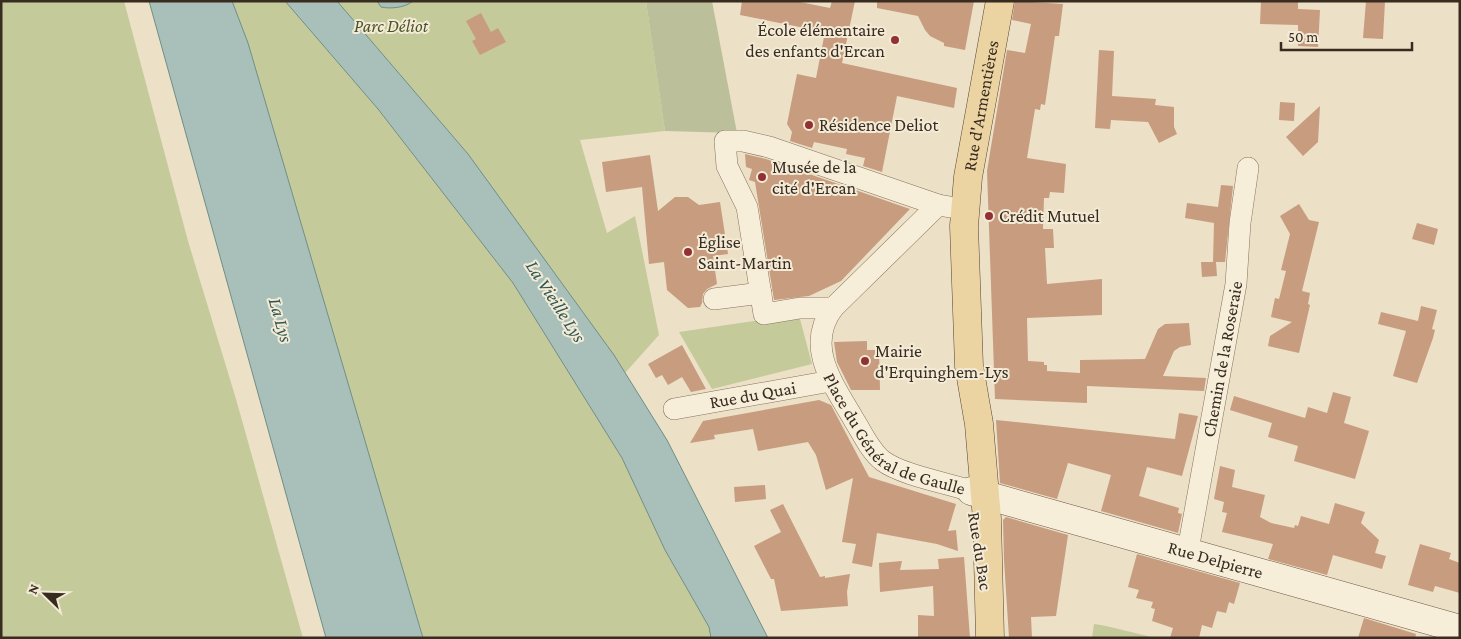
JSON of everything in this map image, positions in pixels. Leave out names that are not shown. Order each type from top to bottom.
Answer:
[{"type":"main road","name":"Rue d'Armentières","points":[[951,208],[986,1]]},
{"type":"main road","name":"Rue d'Armentières","points":[[951,208],[968,177],[1000,1]]},
{"type":"main road","name":"Place du Général de Gaulle","points":[[951,208],[969,366],[979,424],[978,493]]},
{"type":"main road","name":"Rue du Bac","points":[[978,493],[990,625]]},
{"type":"street","points":[[834,308],[800,308],[764,314],[747,207],[727,166],[726,141],[743,141],[769,147],[951,208]]},
{"type":"street","name":"Chemin de la Roseraie","points":[[1188,550],[1236,284],[1240,223],[1248,168]]},
{"type":"street","name":"Place du Général de Gaulle","points":[[951,208],[834,308],[822,328],[820,344],[823,363],[831,381],[871,447],[883,461],[902,469],[978,493]]},
{"type":"street","points":[[714,299],[760,293]]},
{"type":"street","name":"Rue du Quai","points":[[674,410],[831,381]]},
{"type":"street","name":"Rue Delpierre","points":[[978,493],[1188,550],[1460,629]]},
{"type":"green space","points":[[1,1],[124,1],[188,241],[236,399],[303,638],[1,638]]},
{"type":"green space","points":[[232,1],[285,1],[378,109],[513,283],[622,458],[665,550],[709,627],[711,638],[423,638],[248,43]]},
{"type":"green space","name":"Parc Déliot","points":[[337,1],[646,1],[665,131],[580,140],[607,233],[635,216],[659,335],[625,373],[468,154]]},
{"type":"green space","points":[[646,1],[712,1],[737,133],[665,131]]},
{"type":"green space","points":[[794,315],[800,319],[812,364],[712,389],[679,332]]},
{"type":"green space","points":[[1094,624],[1110,627],[1157,638],[1092,638]]},
{"type":"water","name":"La Lys","points":[[149,1],[232,1],[248,43],[423,638],[326,638]]},
{"type":"water","name":"La Vieille Lys","points":[[285,1],[337,1],[468,154],[614,355],[667,440],[768,638],[711,638],[709,627],[665,550],[622,458],[513,283],[378,109]]},
{"type":"water","points":[[377,1],[413,1],[402,7],[389,8],[381,7]]},
{"type":"building","points":[[742,1],[795,1],[830,8],[832,1],[855,1],[842,63],[957,88],[954,108],[897,96],[882,172],[863,166],[865,158],[846,154],[847,149],[814,142],[812,148],[790,141],[792,132],[787,124],[797,74],[816,78],[825,32],[740,15]]},
{"type":"building","points":[[877,1],[974,1],[965,50],[944,46],[944,43],[930,36],[918,16],[877,8]]},
{"type":"building","points":[[1015,1],[1063,4],[1059,36],[1055,36],[1045,105],[1041,104],[1040,110],[1035,109],[1027,158],[1066,164],[1064,193],[1050,192],[1049,198],[1044,198],[1043,229],[1053,229],[1054,248],[1045,248],[1047,284],[1102,279],[1102,315],[1027,318],[1028,361],[1044,362],[1044,365],[1047,365],[1047,371],[1080,373],[1080,360],[1145,359],[1158,329],[1165,324],[1189,323],[1191,345],[1180,347],[1174,351],[1163,376],[1206,378],[1204,391],[1087,386],[1087,403],[995,399],[987,171],[1007,50],[1025,53],[1031,24],[1012,20]]},
{"type":"building","points":[[1261,1],[1298,1],[1298,9],[1320,10],[1318,47],[1298,46],[1298,25],[1260,24]]},
{"type":"building","points":[[1366,1],[1385,1],[1383,39],[1363,38]]},
{"type":"building","points":[[481,13],[491,32],[498,28],[506,42],[480,55],[472,41],[476,39],[466,21]]},
{"type":"building","points":[[1099,50],[1114,51],[1112,96],[1156,99],[1155,105],[1174,107],[1174,127],[1177,134],[1159,143],[1148,122],[1111,120],[1110,129],[1095,128]]},
{"type":"building","points":[[1280,102],[1295,103],[1294,121],[1279,120]]},
{"type":"building","points":[[1320,106],[1318,142],[1303,156],[1286,137]]},
{"type":"building","points":[[745,154],[766,159],[910,209],[841,281],[809,296],[774,300],[755,182],[749,180],[752,169],[746,167]]},
{"type":"building","name":"Église Saint-Martin","points":[[650,155],[658,211],[675,197],[688,197],[699,205],[720,202],[728,254],[713,256],[717,284],[707,289],[703,294],[700,307],[688,308],[667,290],[664,262],[649,264],[642,187],[606,192],[602,162]]},
{"type":"building","points":[[1221,185],[1233,186],[1225,262],[1213,262],[1214,223],[1185,218],[1187,203],[1218,207]]},
{"type":"building","points":[[1299,204],[1309,220],[1319,222],[1302,291],[1310,293],[1308,304],[1310,305],[1299,353],[1268,346],[1270,336],[1292,322],[1271,317],[1275,298],[1279,299],[1286,271],[1281,270],[1290,234],[1280,216]]},
{"type":"building","points":[[1417,223],[1438,229],[1434,245],[1412,239]]},
{"type":"building","points":[[1201,262],[1216,262],[1217,276],[1202,277]]},
{"type":"building","points":[[1421,306],[1437,310],[1432,329],[1435,330],[1433,338],[1417,383],[1393,376],[1406,331],[1378,324],[1381,312],[1418,321]]},
{"type":"building","name":"Mairie d'Erquinghem-Lys","points":[[867,341],[867,350],[879,350],[880,390],[851,390],[837,362],[834,342]]},
{"type":"building","points":[[682,345],[706,389],[691,392],[682,377],[668,385],[662,375],[656,378],[648,364]]},
{"type":"building","points":[[1333,392],[1351,397],[1344,423],[1369,431],[1355,479],[1294,461],[1298,446],[1268,437],[1272,423],[1230,410],[1234,396],[1305,418],[1308,407],[1327,413]]},
{"type":"building","points":[[819,400],[831,405],[869,477],[956,504],[948,531],[956,530],[958,551],[937,544],[877,533],[872,567],[852,563],[856,544],[842,542],[853,478],[826,490],[816,455],[808,442],[758,451],[753,429],[714,435],[715,439],[690,443],[703,421]]},
{"type":"building","points":[[1179,413],[1198,416],[1182,476],[1147,467],[1139,496],[1179,508],[1178,513],[1182,514],[1178,533],[1101,511],[1111,475],[1068,463],[1057,499],[1000,483],[996,420],[1175,439]]},
{"type":"building","points":[[1220,466],[1235,470],[1232,487],[1265,495],[1260,517],[1271,523],[1294,528],[1295,525],[1298,526],[1301,516],[1329,524],[1335,503],[1365,512],[1361,523],[1379,540],[1375,553],[1386,556],[1382,569],[1333,555],[1327,575],[1268,559],[1273,544],[1222,532],[1227,513],[1222,512],[1224,502],[1214,499]]},
{"type":"building","points":[[765,485],[766,499],[735,502],[734,487]]},
{"type":"building","points":[[783,504],[820,577],[850,574],[847,592],[848,606],[781,611],[774,579],[771,579],[754,546],[781,532],[770,510]]},
{"type":"building","points":[[1006,517],[1068,535],[1056,616],[1031,617],[1032,638],[1009,638],[1003,520]]},
{"type":"building","points":[[1420,544],[1451,553],[1449,559],[1460,563],[1460,593],[1435,586],[1433,592],[1408,585]]},
{"type":"building","points":[[1137,554],[1240,583],[1234,604],[1229,602],[1226,613],[1217,611],[1212,628],[1202,625],[1199,638],[1170,638],[1173,628],[1152,621],[1155,609],[1151,608],[1153,602],[1136,598],[1139,590],[1128,587]]},
{"type":"building","points":[[964,557],[970,638],[918,638],[918,615],[934,616],[933,586],[880,592],[879,563],[902,561],[900,570],[939,569],[938,559]]},
{"type":"building","points":[[1364,618],[1416,634],[1415,638],[1358,638]]},
{"type":"place","name":"École élémentaire des enfants d'Ercan","points":[[895,40]]},
{"type":"place","name":"Résidence Deliot","points":[[809,125]]},
{"type":"place","name":"Musée de la cité d'Ercan","points":[[762,177]]},
{"type":"place","name":"Crédit Mutuel","points":[[989,216]]},
{"type":"place","name":"Église Saint-Martin","points":[[688,252]]},
{"type":"place","name":"Mairie d'Erquinghem-Lys","points":[[865,361]]}]
